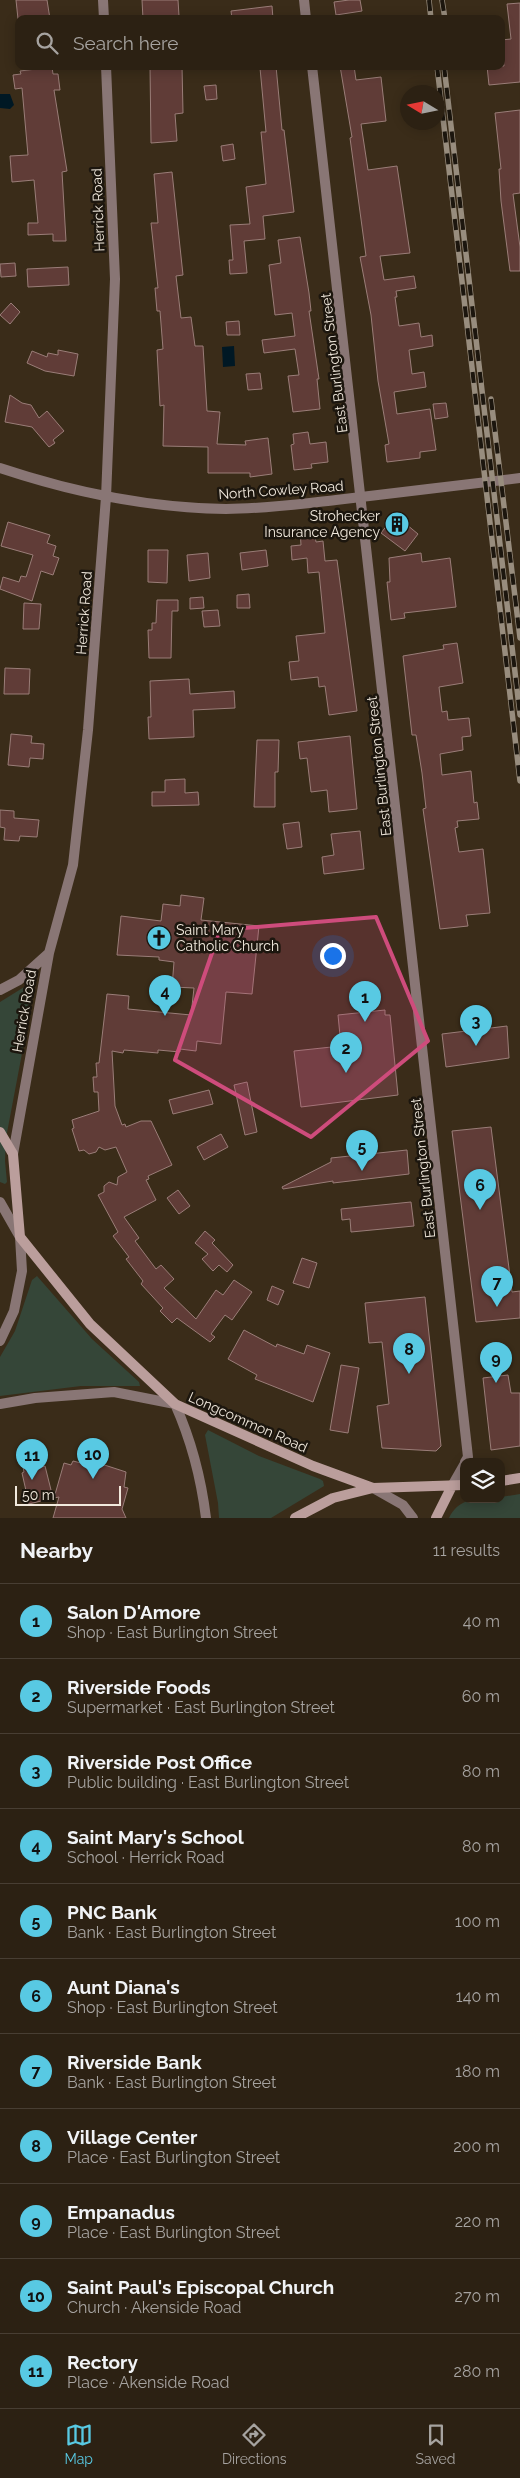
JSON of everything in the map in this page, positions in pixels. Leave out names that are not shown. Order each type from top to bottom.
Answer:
[{"type":"street","points":[[103,0],[104,15]]},
{"type":"street","points":[[304,0],[306,15]]},
{"type":"street","name":"Herrick Road","points":[[13,1154],[49,952],[73,865],[77,843],[88,730],[106,497],[114,279],[106,70]]},
{"type":"street","name":"East Burlington Street","points":[[312,70],[364,497],[468,1458]]},
{"type":"street","name":"North Cowley Road","points":[[0,468],[31,479],[106,497],[225,509],[291,505],[520,478]]},
{"type":"street","points":[[0,990],[20,980],[49,952]]},
{"type":"street","points":[[0,1132],[13,1154],[22,1271],[14,1311],[0,1342]]},
{"type":"street","points":[[0,1202],[20,1237]]},
{"type":"street","name":"Longcommon Road","points":[[20,1237],[90,1324],[175,1404],[313,1466],[373,1488],[460,1485]]},
{"type":"street","points":[[0,1404],[35,1398],[114,1392],[175,1404],[188,1434],[196,1460],[206,1518]]},
{"type":"street","name":"East Burlington Street","points":[[452,1486],[460,1472]]},
{"type":"street","points":[[505,1480],[520,1478]]},
{"type":"street","points":[[436,1518],[452,1486]]},
{"type":"street","points":[[295,1518],[333,1498],[373,1488],[403,1505],[413,1518]]},
{"type":"highlighted area","points":[[376,917],[428,1041],[311,1137],[175,1060],[220,930]]},
{"type":"green space","points":[[29,984],[33,984],[34,990],[6,1138],[5,1161],[7,1182],[5,1184],[0,1182],[0,1002]]},
{"type":"green space","points":[[37,1276],[92,1339],[139,1382],[140,1386],[81,1386],[0,1396],[0,1357],[15,1331],[32,1280]]},
{"type":"green space","points":[[208,1430],[259,1456],[320,1479],[323,1481],[324,1486],[271,1518],[219,1518],[218,1503],[205,1435]]},
{"type":"green space","points":[[520,1494],[520,1518],[449,1518],[453,1511],[463,1503],[505,1503],[505,1496]]},
{"type":"water","points":[[0,94],[10,94],[14,105],[10,109],[0,108]]},
{"type":"water","points":[[234,346],[235,366],[223,367],[222,347]]},
{"type":"building","points":[[16,0],[47,0],[49,15],[18,15]]},
{"type":"building","points":[[142,0],[178,0],[179,15],[143,15]]},
{"type":"building","points":[[360,0],[362,11],[336,15],[334,2]]},
{"type":"building","points":[[520,3],[520,82],[489,85],[487,70],[505,70],[505,40],[511,39],[507,4]]},
{"type":"building","points":[[272,6],[273,15],[232,15],[231,11]]},
{"type":"building","points":[[52,70],[53,74],[58,74],[60,90],[54,90],[67,171],[62,172],[66,241],[53,241],[53,234],[28,235],[28,223],[38,223],[34,180],[12,182],[10,156],[28,155],[22,88],[15,89],[13,75],[21,74],[20,71]]},
{"type":"building","points":[[150,70],[182,70],[183,113],[175,114],[177,141],[151,143]]},
{"type":"building","points":[[260,70],[276,70],[282,130],[284,130],[294,212],[263,216],[265,239],[244,241],[247,273],[230,274],[229,260],[233,260],[230,225],[250,224],[246,187],[266,184],[261,132],[266,132]]},
{"type":"building","points":[[341,70],[355,70],[356,80],[381,77],[386,121],[361,124],[368,170],[397,166],[410,253],[380,256],[384,280],[414,276],[416,288],[396,291],[397,297],[395,297],[399,326],[419,323],[421,337],[432,335],[433,346],[409,350],[412,374],[424,372],[426,387],[394,392],[397,414],[430,409],[436,450],[420,452],[420,458],[387,462],[385,445],[389,444],[378,381],[371,315],[360,257],[366,256],[350,138],[352,137]]},
{"type":"building","points":[[216,85],[217,99],[206,100],[204,86]]},
{"type":"building","points":[[520,110],[520,193],[513,194],[520,247],[520,271],[510,271],[501,201],[499,169],[501,169],[495,113]]},
{"type":"building","points":[[233,144],[235,159],[223,161],[221,146]]},
{"type":"building","points":[[172,172],[183,275],[176,276],[181,318],[191,317],[195,346],[203,346],[207,411],[220,412],[217,444],[246,445],[245,441],[268,438],[272,474],[250,477],[250,473],[208,473],[208,447],[163,446],[164,405],[160,406],[157,350],[163,349],[160,311],[157,311],[155,288],[158,288],[151,223],[158,223],[154,174]]},
{"type":"building","points":[[300,237],[319,379],[317,379],[320,409],[293,412],[288,376],[299,375],[295,349],[264,353],[262,340],[295,336],[292,313],[275,315],[269,265],[281,263],[278,240]]},
{"type":"building","points":[[15,263],[16,276],[1,277],[0,264]]},
{"type":"building","points":[[68,267],[69,285],[28,287],[27,269]]},
{"type":"building","points":[[11,303],[20,312],[10,324],[0,315]]},
{"type":"building","points":[[239,321],[240,335],[227,335],[226,322]]},
{"type":"building","points":[[58,350],[78,354],[74,376],[45,371],[27,363],[32,351],[47,357],[48,353],[58,355]]},
{"type":"building","points":[[260,373],[262,389],[248,390],[246,374]]},
{"type":"building","points":[[10,395],[22,403],[31,405],[39,418],[47,411],[64,431],[53,440],[55,443],[49,447],[32,427],[5,422]]},
{"type":"building","points":[[446,403],[448,417],[435,419],[433,404]]},
{"type":"building","points":[[308,432],[310,444],[326,442],[328,462],[311,464],[312,468],[294,470],[291,445],[294,444],[293,434]]},
{"type":"building","name":"Strohecker Insurance Agency","points":[[395,515],[418,534],[405,551],[381,533]]},
{"type":"building","points":[[8,522],[50,535],[47,543],[56,546],[53,556],[59,558],[53,575],[41,571],[32,601],[0,589],[3,577],[19,582],[21,576],[26,577],[33,555],[1,546]]},
{"type":"building","points":[[314,529],[316,542],[323,541],[325,561],[337,560],[357,711],[329,715],[325,686],[319,687],[318,677],[291,680],[289,662],[299,661],[296,636],[325,633],[319,572],[308,573],[307,558],[292,560],[291,546],[301,545],[300,530]]},
{"type":"building","points":[[148,550],[168,550],[167,583],[148,582]]},
{"type":"building","points":[[266,550],[268,566],[242,570],[240,553]]},
{"type":"building","points":[[208,553],[210,578],[189,581],[187,555]]},
{"type":"building","points":[[421,553],[422,562],[450,558],[456,607],[404,613],[405,618],[391,620],[387,582],[390,582],[389,558]]},
{"type":"building","points":[[249,594],[250,608],[237,608],[237,595]]},
{"type":"building","points":[[203,597],[204,608],[190,609],[190,598]]},
{"type":"building","points":[[157,600],[178,600],[178,611],[172,611],[171,658],[149,658],[148,630],[152,630],[152,623],[156,623]]},
{"type":"building","points":[[24,603],[41,604],[39,629],[23,629]]},
{"type":"building","points":[[218,610],[220,626],[204,627],[202,611]]},
{"type":"building","points":[[457,643],[463,683],[439,687],[442,712],[447,711],[448,720],[469,718],[471,736],[462,737],[463,750],[440,754],[442,775],[471,771],[474,803],[477,802],[479,819],[457,821],[458,827],[455,828],[459,852],[483,849],[490,913],[466,915],[468,926],[440,929],[423,809],[426,808],[422,773],[416,735],[412,735],[403,656],[444,649],[443,645]]},
{"type":"building","points":[[5,668],[30,669],[29,694],[4,694]]},
{"type":"building","points":[[189,679],[190,694],[234,691],[235,708],[193,710],[194,737],[149,739],[148,717],[151,717],[150,681]]},
{"type":"building","points":[[11,734],[32,736],[31,743],[44,744],[43,759],[30,758],[29,767],[8,765]]},
{"type":"building","points":[[350,736],[357,809],[329,812],[327,790],[311,792],[307,758],[300,759],[298,742]]},
{"type":"building","points":[[257,740],[279,740],[278,772],[275,772],[275,807],[254,807]]},
{"type":"building","points":[[185,779],[185,793],[198,792],[199,805],[152,806],[152,792],[165,792],[165,780]]},
{"type":"building","points":[[0,810],[14,811],[14,818],[39,820],[37,837],[20,836],[19,841],[4,840],[5,828],[0,827]]},
{"type":"building","points":[[299,822],[302,847],[287,849],[283,824]]},
{"type":"building","points":[[360,831],[364,869],[324,874],[322,857],[334,855],[331,834]]},
{"type":"building","points":[[181,895],[204,898],[201,920],[259,926],[252,994],[226,992],[221,1044],[197,1041],[196,1051],[180,1049],[180,1052],[158,1050],[158,1053],[124,1050],[123,1053],[112,1051],[115,1106],[122,1125],[125,1124],[126,1127],[141,1121],[151,1121],[172,1165],[148,1176],[149,1179],[146,1180],[156,1200],[124,1217],[139,1238],[135,1241],[156,1269],[161,1265],[174,1279],[164,1288],[196,1319],[216,1290],[223,1295],[234,1280],[252,1292],[232,1320],[225,1315],[211,1334],[215,1337],[210,1342],[177,1318],[172,1323],[160,1311],[163,1308],[141,1284],[143,1281],[126,1259],[129,1257],[113,1236],[118,1232],[98,1195],[104,1192],[104,1186],[109,1182],[117,1185],[118,1177],[127,1172],[116,1147],[105,1150],[99,1147],[96,1152],[89,1154],[84,1150],[79,1151],[72,1129],[74,1128],[72,1120],[99,1111],[98,1092],[94,1092],[93,1077],[97,1077],[96,1063],[99,1063],[107,994],[129,996],[128,1009],[191,1015],[194,988],[172,987],[174,962],[159,960],[159,957],[117,955],[121,916],[161,921],[163,904],[180,906]]},
{"type":"building","points":[[385,1010],[385,1015],[390,1015],[398,1095],[301,1107],[294,1051],[341,1046],[338,1015]]},
{"type":"building","points":[[507,1026],[509,1058],[446,1067],[442,1034]]},
{"type":"building","points":[[247,1082],[257,1132],[245,1135],[234,1085]]},
{"type":"building","points":[[209,1090],[213,1104],[173,1114],[169,1100]]},
{"type":"building","points":[[491,1127],[512,1292],[520,1291],[520,1318],[476,1322],[452,1131]]},
{"type":"building","points":[[221,1134],[228,1147],[204,1160],[197,1147]]},
{"type":"building","points":[[407,1150],[409,1174],[333,1183],[333,1181],[283,1189],[282,1187],[331,1162],[331,1158]]},
{"type":"building","points":[[178,1190],[190,1206],[179,1214],[167,1198]]},
{"type":"building","points":[[411,1202],[414,1226],[351,1232],[350,1219],[342,1220],[341,1209]]},
{"type":"building","points":[[205,1231],[215,1240],[212,1243],[233,1265],[227,1272],[219,1265],[213,1271],[202,1259],[208,1254],[195,1243]]},
{"type":"building","points":[[302,1258],[317,1263],[309,1288],[293,1283]]},
{"type":"building","points":[[272,1286],[284,1291],[278,1305],[267,1300]]},
{"type":"building","points":[[425,1297],[441,1446],[436,1451],[382,1448],[377,1406],[389,1404],[382,1342],[369,1343],[365,1303]]},
{"type":"building","points":[[244,1330],[276,1347],[277,1344],[304,1354],[307,1345],[330,1353],[313,1402],[255,1379],[257,1375],[228,1359]]},
{"type":"building","points":[[341,1365],[359,1368],[348,1433],[330,1430]]},
{"type":"building","points":[[508,1375],[511,1393],[520,1393],[520,1446],[491,1450],[483,1378]]},
{"type":"building","points":[[35,1458],[38,1468],[45,1466],[53,1498],[29,1504],[22,1473],[24,1472],[22,1462]]},
{"type":"building","points":[[86,1459],[126,1472],[124,1487],[128,1488],[122,1509],[126,1518],[53,1518],[59,1497],[54,1498],[64,1463],[71,1465],[73,1461],[85,1464]]},
{"type":"railway","points":[[429,0],[431,15]]},
{"type":"railway","points":[[442,0],[444,15]]},
{"type":"railway","points":[[437,70],[520,781]]},
{"type":"railway","points":[[444,70],[520,715]]},
{"type":"railway","points":[[491,399],[520,638]]},
{"type":"place","name":"Strohecker Insurance Agency","points":[[397,524]]},
{"type":"place","name":"Saint Mary Catholic Church","points":[[159,938]]},
{"type":"place","name":"Saint Mary's School","points":[[165,1016]]},
{"type":"place","name":"Salon D'Amore","points":[[365,1022]]},
{"type":"place","name":"Riverside Post Office","points":[[476,1046]]},
{"type":"place","name":"Riverside Foods","points":[[346,1073]]},
{"type":"place","name":"PNC Bank","points":[[362,1171]]},
{"type":"place","name":"Aunt Diana's","points":[[480,1210]]},
{"type":"place","name":"Riverside Bank","points":[[497,1307]]},
{"type":"place","name":"Village Center","points":[[409,1374]]},
{"type":"place","name":"Empanadus","points":[[496,1383]]},
{"type":"place","name":"Saint Paul's Episcopal Church","points":[[93,1479]]},
{"type":"place","name":"Rectory","points":[[32,1480]]}]
